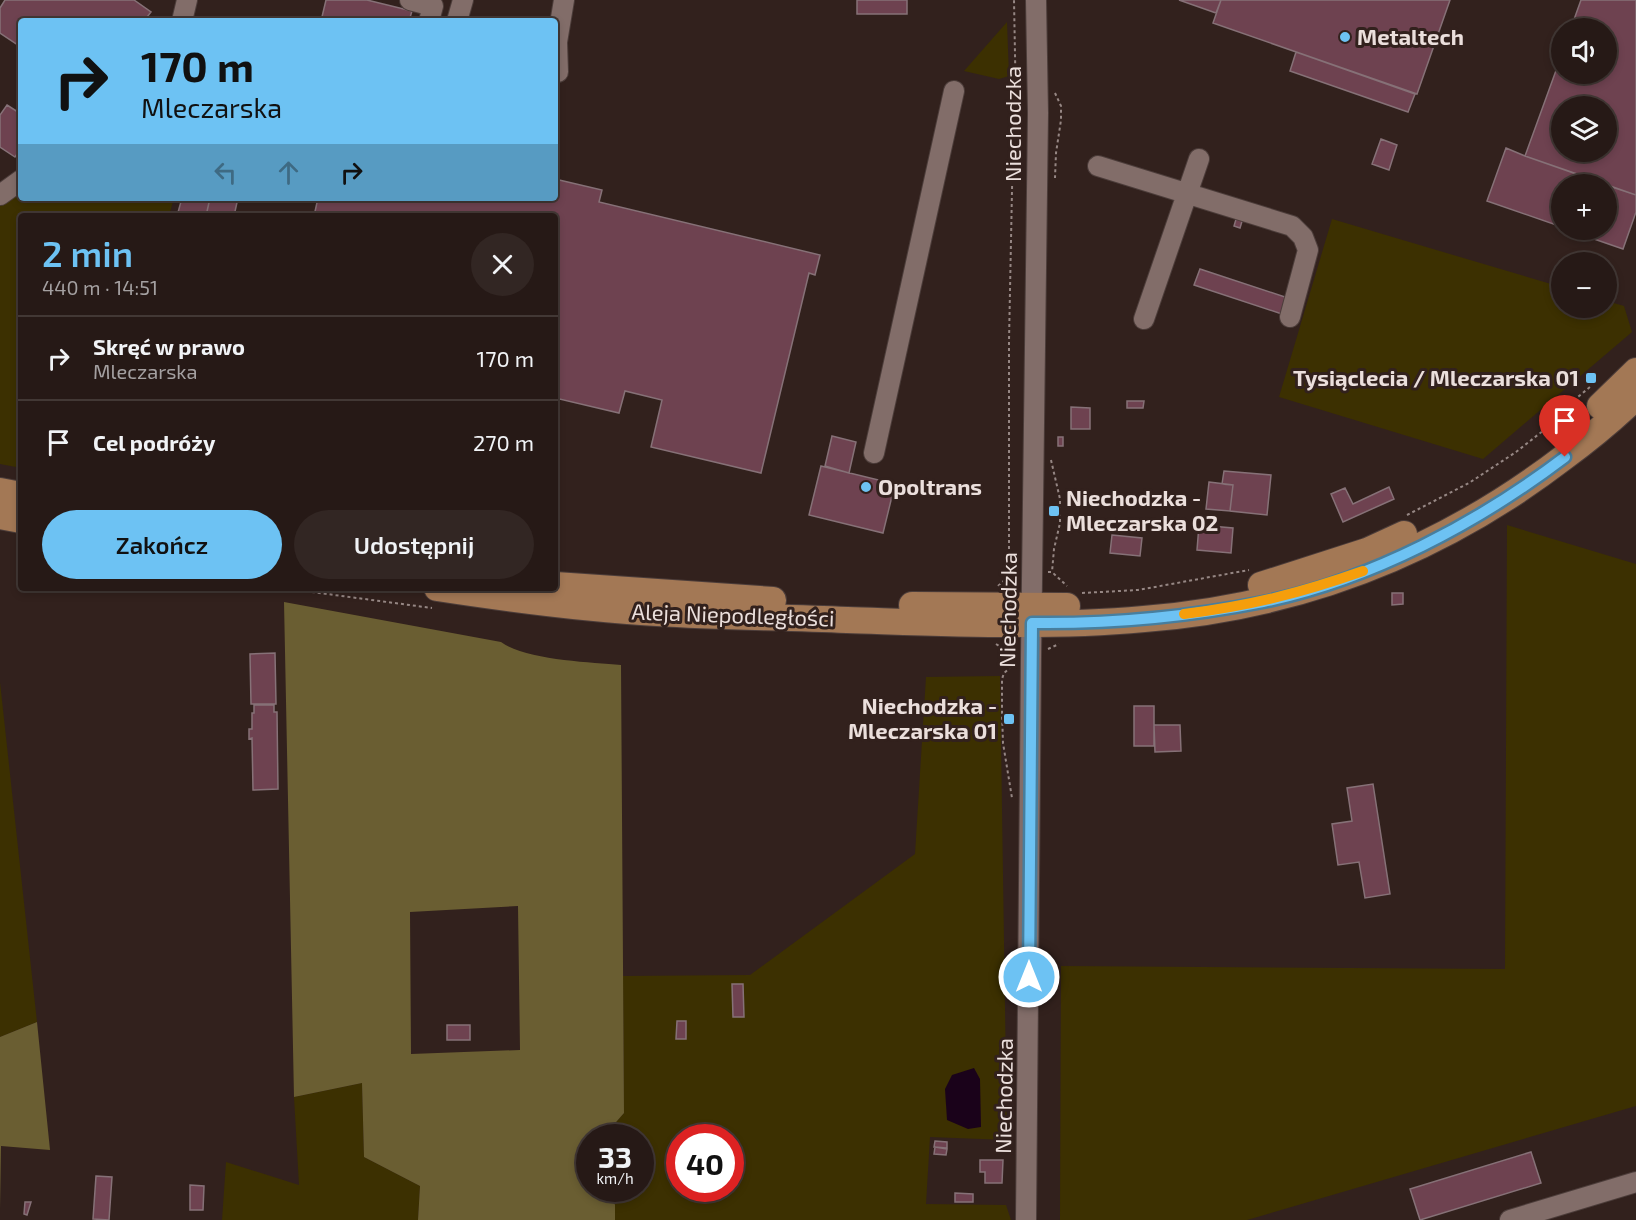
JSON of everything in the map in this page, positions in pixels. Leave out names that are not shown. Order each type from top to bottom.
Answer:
[{"type":"main road","points":[[1032,614],[1081,606],[1144,604],[1208,596],[1270,582],[1366,551],[1425,525],[1521,469],[1571,432],[1636,371]]},
{"type":"main road","points":[[1032,614],[1082,623],[1146,619],[1210,611],[1265,602],[1378,566],[1476,517],[1531,483],[1602,428],[1636,397]]},
{"type":"main road","points":[[0,491],[18,494]]},
{"type":"main road","points":[[0,516],[18,519]]},
{"type":"main road","name":"Aleja Niepodległości","points":[[558,585],[766,600],[878,605],[987,605],[1032,614]]},
{"type":"main road","name":"Aleja Niepodległości","points":[[436,598],[519,601],[656,614],[968,623],[1032,614]]},
{"type":"street","points":[[183,18],[187,0]]},
{"type":"street","points":[[410,0],[433,6],[430,18]]},
{"type":"street","points":[[458,18],[463,0]]},
{"type":"street","points":[[558,36],[564,0]]},
{"type":"street","name":"Niechodzka","points":[[1026,1220],[1032,614],[1042,572],[1036,0]]},
{"type":"street","points":[[874,453],[954,92]]},
{"type":"street","points":[[1144,319],[1199,159]]},
{"type":"street","points":[[1098,166],[1292,226],[1304,237],[1308,250],[1290,317]]},
{"type":"street","points":[[0,195],[18,182]]},
{"type":"street","points":[[1510,1220],[1536,1216],[1634,1188]]},
{"type":"path","points":[[987,605],[988,594],[1007,578],[1009,573],[1009,329],[1012,140],[1016,107],[1014,0]]},
{"type":"path","points":[[1053,88],[1061,106],[1055,177]]},
{"type":"path","points":[[1400,518],[1469,483],[1516,452],[1562,416],[1573,401],[1597,381]]},
{"type":"path","points":[[1042,572],[1054,549],[1060,523],[1060,499],[1051,458]]},
{"type":"path","points":[[1075,594],[1137,590],[1254,568]]},
{"type":"path","points":[[1009,573],[1042,572],[1068,586]]},
{"type":"path","points":[[328,591],[436,598]]},
{"type":"shaded area","points":[[1007,22],[1009,76],[999,79],[964,71]]},
{"type":"shaded area","points":[[18,192],[18,201],[173,201],[170,213],[18,213],[18,467],[0,464],[0,205]]},
{"type":"shaded area","points":[[1332,219],[1551,284],[1551,318],[1617,318],[1617,304],[1624,306],[1632,332],[1483,459],[1279,397]]},
{"type":"shaded area","points":[[1507,525],[1636,564],[1636,1106],[1247,1220],[1060,1220],[1061,966],[1505,969]]},
{"type":"shaded area","points":[[284,602],[501,642],[526,653],[542,656],[621,665],[624,1113],[614,1124],[576,1124],[576,1202],[614,1202],[615,1220],[418,1220],[420,1186],[364,1157],[362,1083],[294,1097]],"holes":[[[518,906],[520,1050],[411,1054],[410,912]]]},
{"type":"shaded area","points":[[1000,676],[1007,1140],[930,1137],[926,1204],[1006,1205],[1011,1220],[615,1220],[614,1202],[654,1202],[654,1124],[614,1124],[624,1113],[623,976],[750,975],[915,854],[926,677]]},
{"type":"shaded area","points":[[0,682],[37,1022],[0,1037]]},
{"type":"shaded area","points":[[37,1022],[50,1150],[1,1146],[0,1209],[0,1037]]},
{"type":"shaded area","points":[[974,1068],[980,1079],[981,1127],[968,1129],[947,1120],[945,1089],[952,1075]]},
{"type":"shaded area","points":[[362,1083],[364,1157],[420,1186],[418,1220],[222,1220],[226,1162],[299,1185],[294,1097]]},
{"type":"building","points":[[5,0],[134,0],[151,12],[146,18],[18,18],[18,45],[0,33],[0,8]]},
{"type":"building","points":[[326,0],[367,0],[412,11],[410,18],[322,18]]},
{"type":"building","points":[[857,0],[907,0],[907,14],[857,14]]},
{"type":"building","points":[[1179,0],[1221,0],[1216,13]]},
{"type":"building","name":"Metaltech","points":[[1221,0],[1450,0],[1417,94],[1213,23]]},
{"type":"building","points":[[1581,0],[1636,0],[1636,195],[1617,188],[1617,174],[1576,174],[1525,156],[1551,84],[1617,84],[1617,18],[1575,18]]},
{"type":"building","points":[[1296,52],[1415,94],[1408,112],[1290,71]]},
{"type":"building","points":[[7,105],[18,112],[18,152],[15,157],[0,147],[0,115]]},
{"type":"building","points":[[1381,139],[1397,145],[1389,170],[1372,164]]},
{"type":"building","points":[[1506,148],[1577,174],[1551,174],[1551,223],[1487,201]]},
{"type":"building","points":[[558,180],[602,190],[599,202],[820,255],[815,275],[809,273],[761,473],[651,447],[662,400],[625,391],[619,413],[558,399],[558,213],[315,213],[317,201],[558,201]]},
{"type":"building","points":[[1617,189],[1636,195],[1636,212],[1623,249],[1597,240],[1617,240]]},
{"type":"building","points":[[181,201],[209,201],[207,213],[178,213]]},
{"type":"building","points":[[209,201],[237,201],[235,213],[207,213]]},
{"type":"building","points":[[1237,216],[1243,218],[1240,228],[1234,226]]},
{"type":"building","points":[[1200,269],[1291,299],[1285,315],[1194,285]]},
{"type":"building","points":[[1127,401],[1144,401],[1143,408],[1127,408]]},
{"type":"building","points":[[1071,407],[1090,408],[1090,429],[1071,429]]},
{"type":"building","points":[[832,436],[856,442],[849,473],[825,466]]},
{"type":"building","points":[[1058,437],[1063,437],[1063,446],[1058,446]]},
{"type":"building","points":[[821,466],[895,484],[883,533],[809,515]]},
{"type":"building","points":[[1224,471],[1271,475],[1267,515],[1230,511],[1233,485],[1222,484]]},
{"type":"building","points":[[1209,482],[1233,485],[1230,511],[1206,509]]},
{"type":"building","points":[[1389,487],[1394,499],[1343,522],[1331,494],[1345,488],[1353,504]]},
{"type":"building","points":[[1199,525],[1233,528],[1231,553],[1197,550]]},
{"type":"building","points":[[1112,535],[1142,538],[1140,556],[1110,553]]},
{"type":"building","points":[[1392,593],[1403,593],[1403,604],[1392,605]]},
{"type":"building","points":[[275,653],[276,704],[251,704],[250,654]]},
{"type":"building","points":[[254,705],[274,705],[274,712],[277,712],[278,789],[253,790],[252,738],[249,739],[249,729],[252,729]]},
{"type":"building","points":[[1134,706],[1154,706],[1154,746],[1134,746]]},
{"type":"building","points":[[1154,725],[1180,725],[1181,751],[1155,752]]},
{"type":"building","points":[[1373,784],[1390,894],[1365,898],[1359,862],[1338,865],[1332,824],[1352,821],[1347,788]]},
{"type":"building","points":[[732,984],[743,984],[744,1017],[733,1017]]},
{"type":"building","points":[[677,1021],[686,1021],[686,1039],[676,1039]]},
{"type":"building","points":[[447,1025],[470,1025],[470,1040],[447,1040]]},
{"type":"building","points":[[935,1141],[947,1142],[947,1148],[934,1147]]},
{"type":"building","points":[[935,1147],[947,1149],[946,1155],[934,1154]]},
{"type":"building","points":[[1531,1152],[1541,1183],[1420,1220],[1410,1189]]},
{"type":"building","points":[[980,1160],[1003,1160],[1002,1183],[985,1183],[985,1172],[980,1172]]},
{"type":"building","points":[[96,1176],[112,1177],[109,1220],[93,1219]]},
{"type":"building","points":[[190,1185],[204,1186],[203,1210],[190,1210]]},
{"type":"building","points":[[955,1193],[973,1194],[973,1202],[955,1202]]},
{"type":"building","points":[[25,1202],[31,1202],[27,1215],[24,1214]]},
{"type":"slow traffic","points":[[1184,614],[1265,602],[1363,571]]},
{"type":"place","name":"Metaltech","points":[[1345,37]]},
{"type":"place","name":"Tysiąclecia / Mleczarska 01","points":[[1591,378]]},
{"type":"place","name":"Opoltrans","points":[[866,487]]},
{"type":"place","name":"Niechodzka - Mleczarska 02","points":[[1054,511]]},
{"type":"place","name":"Niechodzka - Mleczarska 01","points":[[1009,719]]},
{"type":"route","points":[[1029,977],[1032,623],[1146,619],[1210,611],[1265,602],[1317,587],[1378,566],[1476,517],[1531,483],[1565,457]]}]
